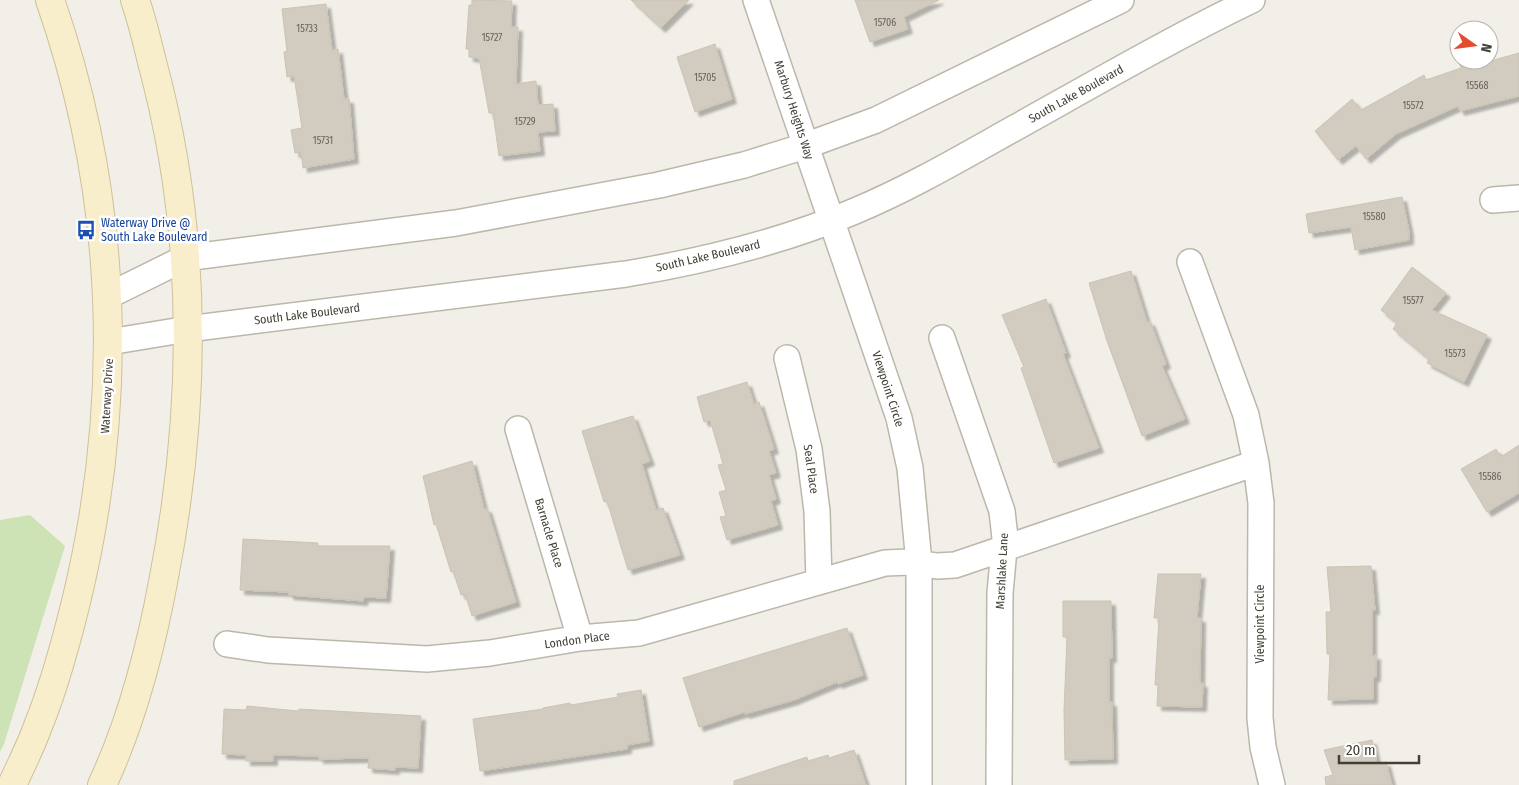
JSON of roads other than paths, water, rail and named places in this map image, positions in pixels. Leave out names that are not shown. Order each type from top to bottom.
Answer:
[{"type":"street","name":"Waterway Drive","points":[[12,785],[38,726],[60,662],[86,559],[97,500],[106,426],[109,342],[108,296],[102,225],[85,125],[60,27],[50,0]]},
{"type":"street","points":[[102,785],[135,698],[155,622],[170,547],[180,478],[187,394],[186,258],[177,178],[163,100],[135,0]]},
{"type":"street","name":"Marbury Heights Way","points":[[756,0],[830,220]]},
{"type":"street","points":[[108,296],[186,258],[475,219],[659,185],[744,165],[806,146],[876,120],[1121,0]]},
{"type":"street","name":"South Lake Boulevard","points":[[109,342],[188,329],[626,274],[664,268],[765,243],[857,210],[939,171],[1189,30],[1252,0]]},
{"type":"street","points":[[1493,200],[1519,198]]},
{"type":"street","name":"Viewpoint Circle","points":[[830,220],[899,418],[910,468],[919,563],[920,785]]},
{"type":"street","name":"Viewpoint Circle","points":[[1190,262],[1246,415],[1256,463],[1261,502],[1260,718],[1263,747],[1272,785]]},
{"type":"street","name":"Marshlake Lane","points":[[942,338],[1002,511],[1005,538],[1000,593],[1000,785]]},
{"type":"street","name":"Seal Place","points":[[787,358],[809,449],[817,511],[819,582]]},
{"type":"street","name":"Barnacle Place","points":[[518,429],[580,638]]},
{"type":"street","points":[[919,563],[937,566],[955,564],[1256,463]]},
{"type":"street","name":"London Place","points":[[227,644],[268,650],[427,660],[490,653],[580,638],[639,632],[885,563],[919,563]]},
{"type":"place","name":"Waterway Drive @ South Lake Boulevard","points":[[86,230]]}]
